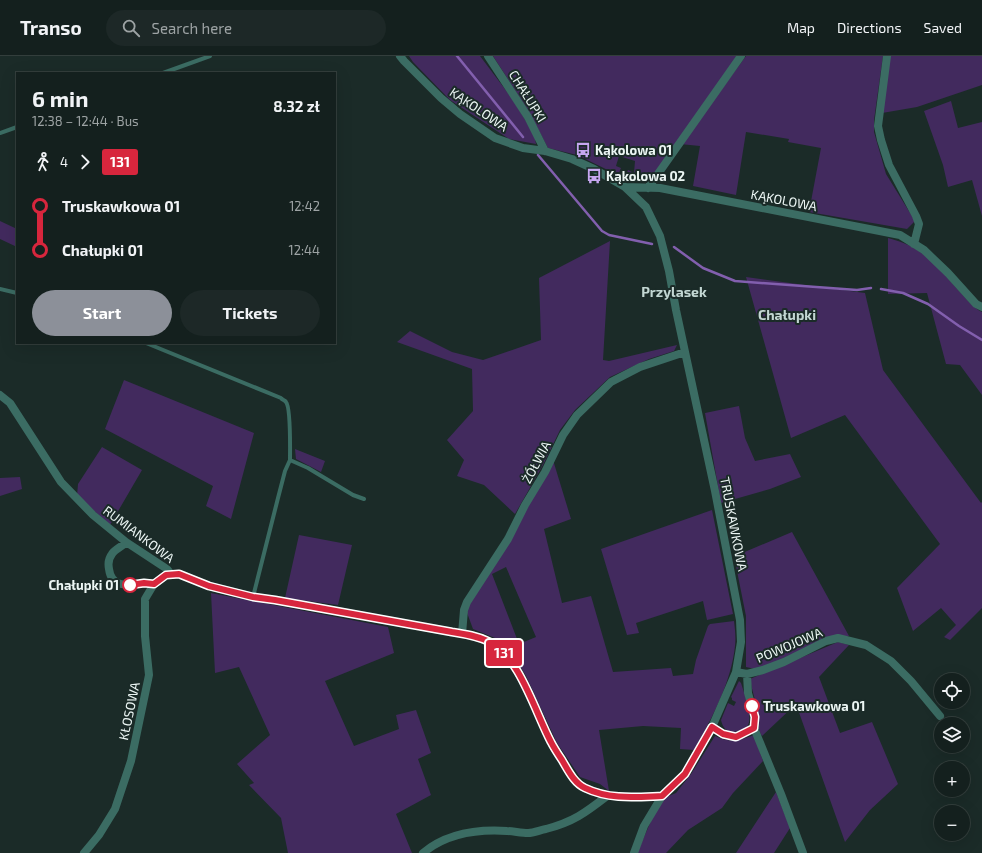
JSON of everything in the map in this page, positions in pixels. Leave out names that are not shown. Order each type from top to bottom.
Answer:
[{"type":"street","name":"KĄKOLOWA","points":[[400,56],[441,98],[460,114],[495,138],[523,148],[545,151],[574,160],[625,187],[660,188],[900,235],[924,250],[948,273],[976,304],[982,308]]},
{"type":"street","name":"CHAŁUPKI","points":[[488,56],[528,117],[545,151]]},
{"type":"street","points":[[648,188],[741,56]]},
{"type":"street","points":[[887,56],[878,126],[889,165],[919,224],[914,244]]},
{"type":"street","name":"TRUSKAWKOWA","points":[[625,187],[646,207],[660,236],[669,271],[685,352],[716,491],[740,620],[741,642],[736,672],[712,727],[685,774],[662,796],[644,826],[634,853]]},
{"type":"street","name":"ŻÓŁWIA","points":[[462,634],[464,610],[467,602],[508,539],[525,506],[546,472],[563,435],[577,415],[611,382],[640,367],[685,352]]},
{"type":"street","name":"RUMIANKOWA","points":[[0,395],[10,403],[61,482],[93,515],[126,542],[167,569],[171,574],[179,574],[209,586],[253,597],[476,636],[490,642],[500,648],[509,658],[521,678],[551,742],[575,780],[583,788],[607,796],[662,796]]},
{"type":"street","points":[[126,542],[123,546],[115,550],[108,560],[108,569],[111,578],[114,581],[123,585],[154,584],[163,577],[171,574]]},
{"type":"street","name":"KŁOSOWA","points":[[84,853],[115,809],[130,761],[149,675],[145,636],[145,599],[154,584]]},
{"type":"street","name":"POWOJOWA","points":[[736,672],[747,674],[763,670],[784,662],[826,641],[838,638],[866,645],[891,661],[911,681],[940,716]]},
{"type":"street","points":[[747,674],[748,693],[755,717],[754,728],[803,853]]},
{"type":"street","points":[[712,727],[723,734],[736,737],[754,728]]},
{"type":"street","points":[[423,853],[436,843],[468,832],[487,830],[528,833],[558,826],[574,820],[607,796]]},
{"type":"lane","points":[[166,72],[210,56]]},
{"type":"lane","points":[[0,133],[16,127]]},
{"type":"lane","points":[[0,289],[16,293]]},
{"type":"lane","points":[[148,344],[280,398],[286,402],[290,423],[290,460],[285,471],[253,597]]},
{"type":"lane","points":[[290,460],[308,468],[353,495],[364,499]]},
{"type":"shaded area","points":[[409,56],[480,56],[511,97],[534,134],[536,144],[509,139],[450,100]]},
{"type":"shaded area","points":[[493,56],[737,56],[649,181],[625,178],[628,170],[634,173],[635,161],[619,156],[616,166],[621,168],[618,175],[577,155],[548,148],[528,110]]},
{"type":"shaded area","points":[[746,56],[883,56],[874,120],[874,132],[886,174],[915,221],[907,229],[809,212],[821,148],[788,142],[789,139],[746,132],[736,195],[693,186],[700,146],[680,144]]},
{"type":"shaded area","points":[[890,56],[982,56],[982,85],[917,107],[882,113]]},
{"type":"shaded area","points":[[951,101],[958,128],[982,122],[982,216],[972,180],[948,187],[943,165],[924,111]]},
{"type":"shaded area","points":[[0,221],[16,229],[16,247],[0,239]]},
{"type":"shaded area","points":[[888,238],[911,246],[928,258],[970,303],[982,312],[982,395],[960,365],[946,364],[927,293],[888,294]]},
{"type":"shaded area","points":[[610,241],[603,360],[609,361],[677,345],[674,351],[649,359],[610,377],[575,410],[560,430],[543,465],[515,514],[484,485],[457,476],[464,460],[447,440],[473,411],[472,369],[397,342],[410,331],[452,352],[483,360],[541,340],[539,278]]},
{"type":"shaded area","points":[[746,277],[865,293],[883,370],[981,503],[982,502],[982,608],[950,640],[944,637],[956,625],[941,608],[913,631],[897,588],[940,544],[845,415],[791,438]]},
{"type":"shaded area","points":[[124,380],[254,433],[231,519],[206,506],[213,486],[105,429]]},
{"type":"shaded area","points":[[739,406],[745,438],[755,461],[790,454],[801,477],[770,489],[721,503],[705,413]]},
{"type":"shaded area","points":[[102,447],[142,470],[110,525],[77,496],[78,484]]},
{"type":"shaded area","points":[[295,449],[325,461],[321,472],[296,459]]},
{"type":"shaded area","points":[[553,460],[571,519],[544,529],[562,603],[591,596],[613,672],[671,668],[673,676],[693,674],[696,660],[708,626],[710,624],[734,621],[735,646],[733,660],[720,700],[694,750],[680,749],[681,728],[643,726],[599,730],[609,791],[600,784],[580,777],[557,743],[526,676],[509,648],[495,638],[473,629],[466,610]],"holes":[[[506,567],[536,637],[519,644],[492,574]]]},
{"type":"shaded area","points":[[20,477],[22,489],[0,496],[0,478]]},
{"type":"shaded area","points":[[712,510],[733,614],[707,620],[703,601],[636,623],[639,633],[627,635],[601,549]]},
{"type":"shaded area","points":[[792,532],[849,636],[824,638],[779,661],[755,669],[746,667],[746,616],[735,561],[737,555]]},
{"type":"shaded area","points":[[299,535],[352,545],[338,605],[285,598]]},
{"type":"shaded area","points":[[211,593],[388,627],[394,653],[325,681],[354,746],[399,729],[396,715],[416,710],[431,753],[418,759],[431,795],[396,814],[412,853],[288,853],[281,818],[249,785],[254,783],[237,764],[270,735],[239,667],[215,673]]},
{"type":"shaded area","points":[[838,642],[849,645],[819,677],[840,733],[872,722],[898,784],[870,810],[845,842],[796,704],[762,736],[759,729],[758,712],[750,679]]},
{"type":"shaded area","points":[[739,681],[748,704],[749,721],[748,726],[745,728],[730,732],[725,729],[721,720],[728,703],[734,706],[736,702],[732,700],[731,697]]},
{"type":"shaded area","points":[[754,735],[763,761],[733,793],[722,808],[688,830],[666,853],[637,853],[655,812],[664,798],[676,793],[691,774],[715,736],[725,740],[734,740],[743,739]]},
{"type":"shaded area","points":[[776,792],[790,828],[774,853],[736,853]]},
{"type":"waterway","points":[[457,56],[523,137]]},
{"type":"waterway","points":[[538,155],[602,231],[609,235],[652,244]]},
{"type":"waterway","points":[[674,247],[703,268],[735,281],[857,290],[871,288]]},
{"type":"waterway","points":[[881,289],[903,293],[928,304],[982,340]]},
{"type":"bus line","name":"131","points":[[130,585],[144,583],[154,584],[166,575],[179,574],[209,586],[253,597],[476,636],[490,642],[500,648],[509,658],[521,678],[551,742],[575,780],[583,788],[607,796],[662,796],[685,774],[712,727],[723,734],[736,737],[754,728],[755,717],[752,706]]},
{"type":"place","name":"Kąkolowa 01","points":[[583,150]]},
{"type":"place","name":"Kąkolowa 02","points":[[594,176]]},
{"type":"place","name":"Chałupki 01","points":[[130,585]]},
{"type":"place","name":"Truskawkowa 01","points":[[752,706]]},
{"type":"district","name":"Przylasek","points":[[674,292]]},
{"type":"district","name":"Chałupki","points":[[787,315]]}]
